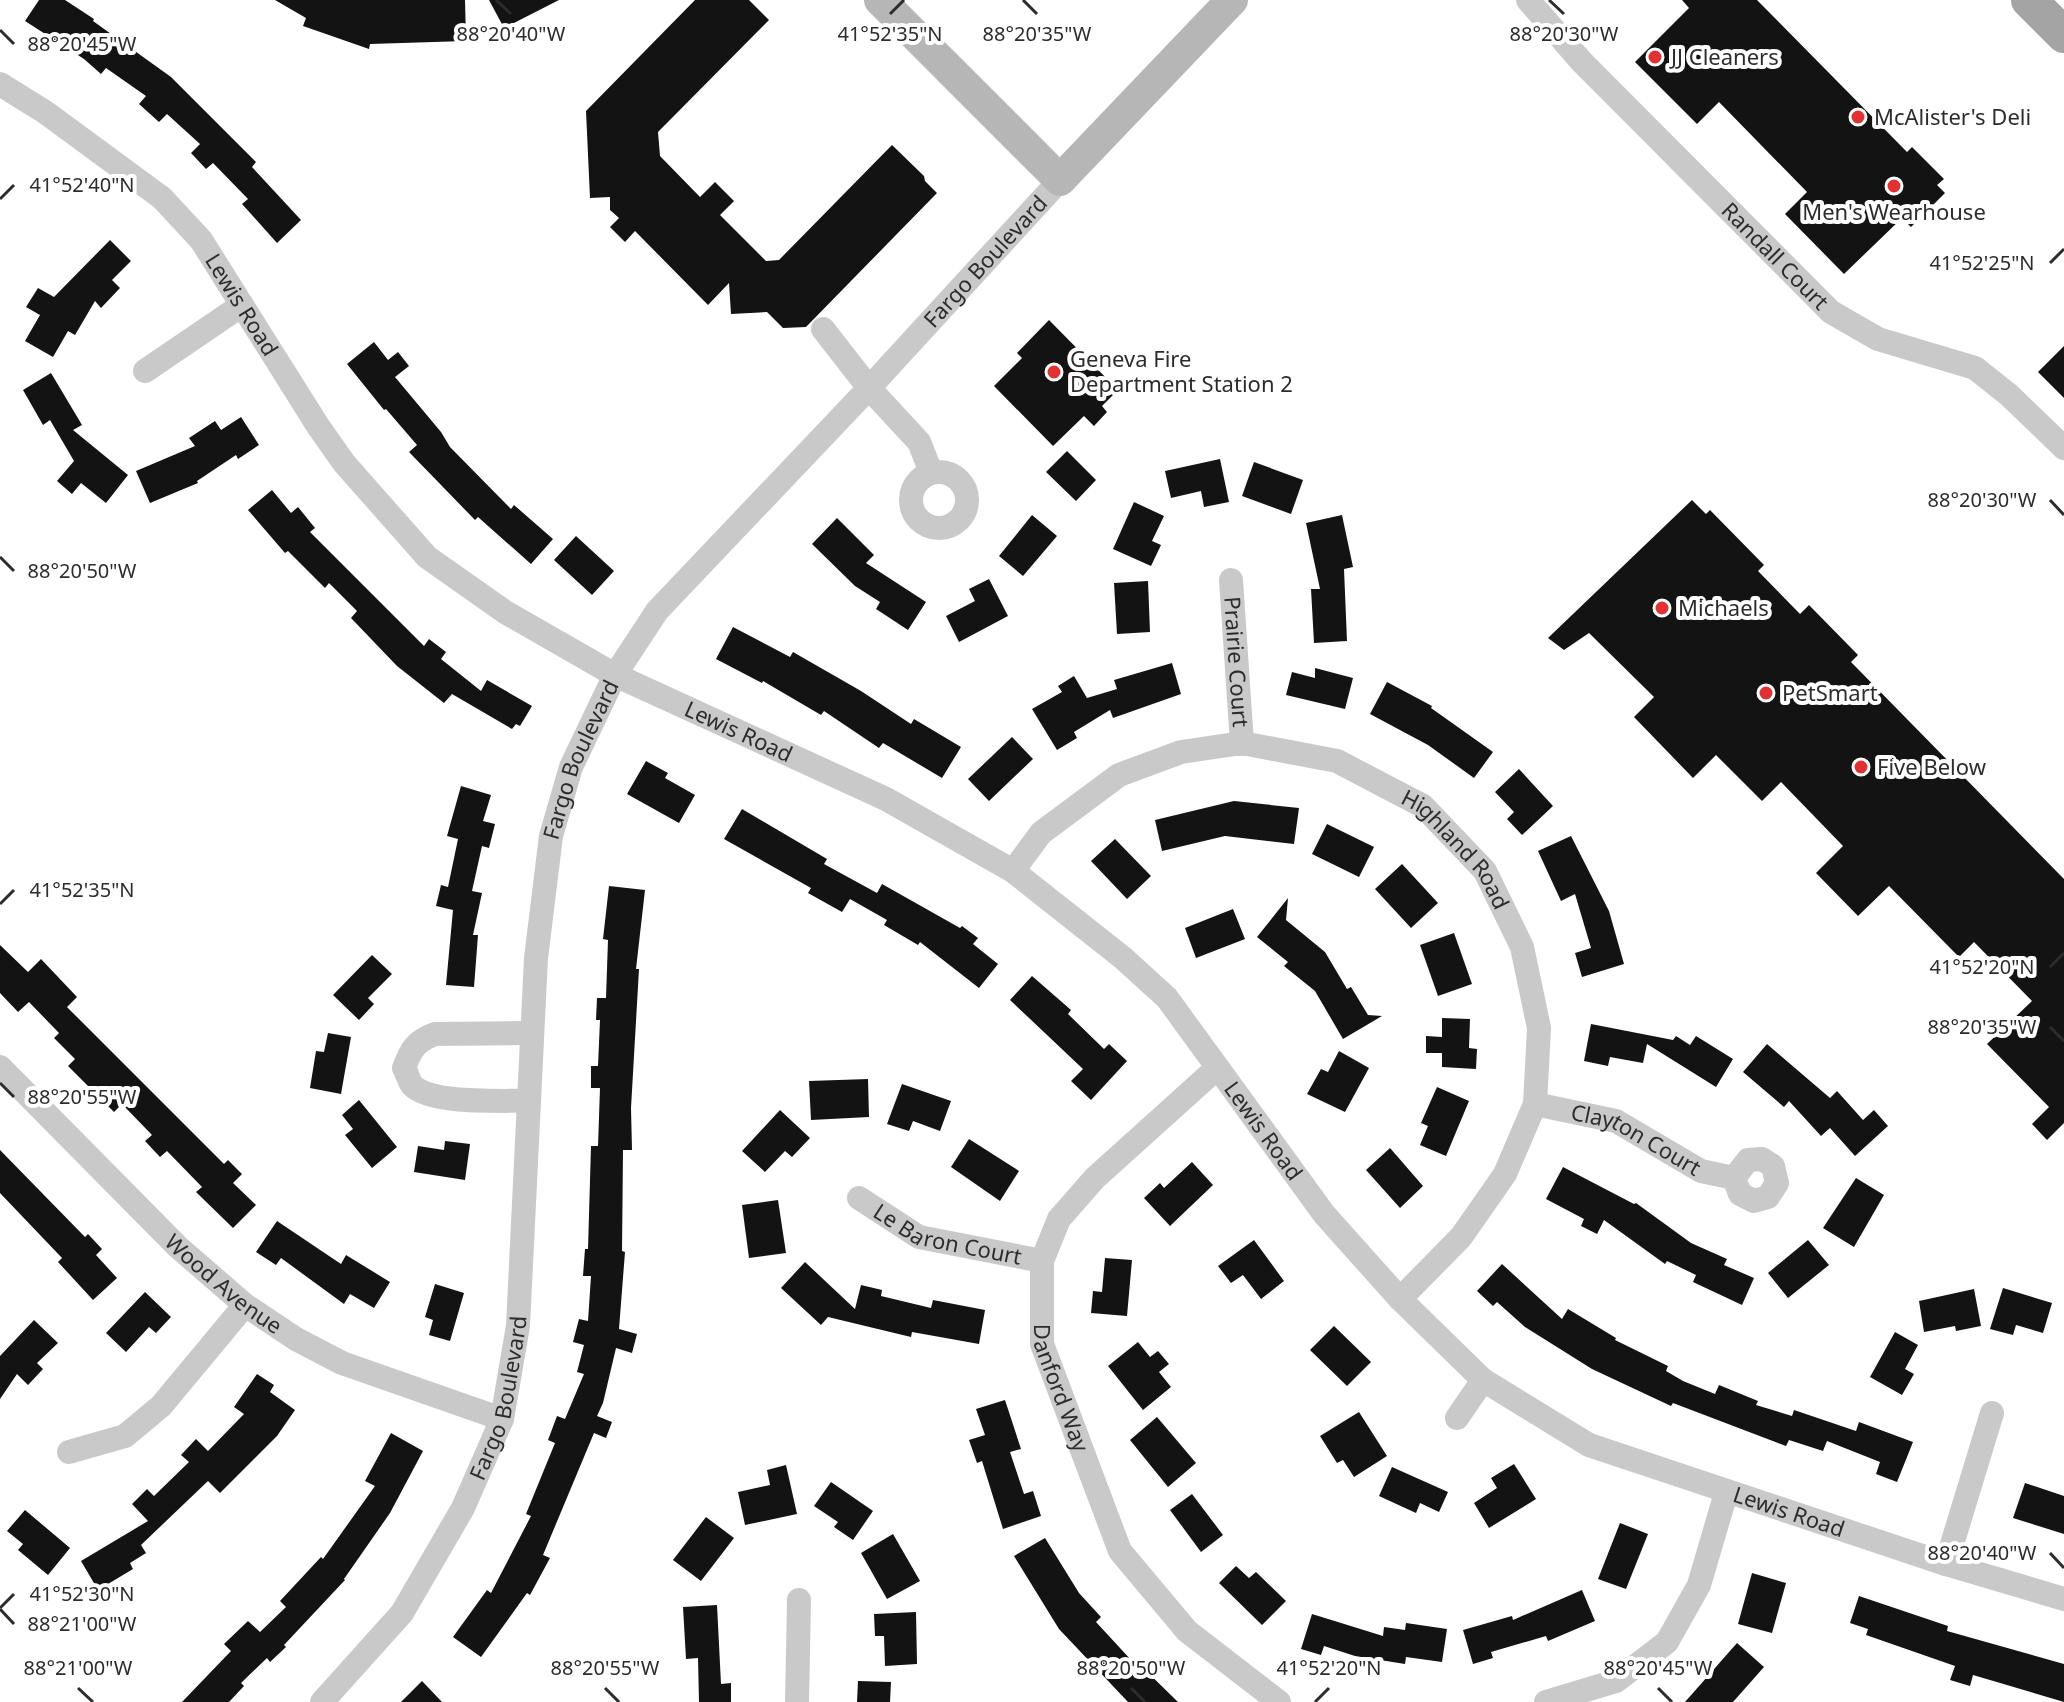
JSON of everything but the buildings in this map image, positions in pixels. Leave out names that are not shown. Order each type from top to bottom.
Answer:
[{"type":"main road","points":[[880,0],[1060,180]]},
{"type":"main road","name":"Fargo Boulevard","points":[[1060,180],[1232,0]]},
{"type":"main road","points":[[2029,0],[2064,35]]},
{"type":"street","name":"Randall Court","points":[[1528,0],[1582,62],[1831,312],[1878,339],[1975,368],[2009,395],[2064,448]]},
{"type":"street","name":"Lewis Road","points":[[0,84],[57,120],[162,198],[201,240],[344,463],[427,557],[505,612],[615,675],[886,799],[1013,871],[1123,958],[1167,998],[1324,1214],[1400,1299],[1483,1380],[1589,1445],[1726,1493],[2064,1599]]},
{"type":"street","name":"Fargo Boulevard","points":[[322,1702],[402,1613],[463,1508],[502,1419],[518,1326],[536,958],[551,836],[571,767],[615,675],[657,611],[869,388],[1060,180]]},
{"type":"street","points":[[145,371],[242,305]]},
{"type":"street","points":[[823,329],[869,388],[919,442],[931,472]]},
{"type":"street","name":"Prairie Court","points":[[1231,580],[1242,743]]},
{"type":"street","name":"Highland Road","points":[[1013,871],[1041,833],[1119,775],[1181,752],[1242,743],[1337,761],[1423,806],[1485,871],[1522,947],[1539,1028],[1535,1104],[1505,1174],[1461,1237],[1400,1299]]},
{"type":"street","points":[[529,1101],[426,1094],[412,1084],[404,1068],[411,1048],[421,1039],[435,1034],[532,1033]]},
{"type":"street","name":"Wood Avenue","points":[[0,1067],[178,1247],[245,1305],[296,1339],[342,1363],[502,1419]]},
{"type":"street","name":"Danford Way","points":[[1217,1068],[1095,1178],[1059,1219],[1042,1261],[1042,1344],[1120,1551],[1187,1631],[1279,1702]]},
{"type":"street","name":"Clayton Court","points":[[1535,1104],[1616,1121],[1701,1171],[1734,1178]]},
{"type":"street","name":"Le Baron Court","points":[[859,1198],[919,1237],[1042,1261]]},
{"type":"street","points":[[69,1452],[125,1436],[161,1406],[245,1305]]},
{"type":"street","points":[[1457,1418],[1483,1380]]},
{"type":"street","points":[[1946,1564],[1992,1413]]},
{"type":"street","points":[[1546,1702],[1616,1681],[1667,1642],[1699,1585],[1726,1493]]},
{"type":"street","points":[[797,1702],[799,1600]]},
{"type":"place","name":"JJ Cleaners","points":[[1655,57]]},
{"type":"place","name":"McAlister's Deli","points":[[1858,117]]},
{"type":"place","name":"Men's Wearhouse","points":[[1894,186]]},
{"type":"place","name":"Geneva Fire Department Station 2","points":[[1054,372]]},
{"type":"place","name":"Michaels","points":[[1662,608]]},
{"type":"place","name":"PetSmart","points":[[1766,693]]},
{"type":"place","name":"Five Below","points":[[1861,767]]}]
